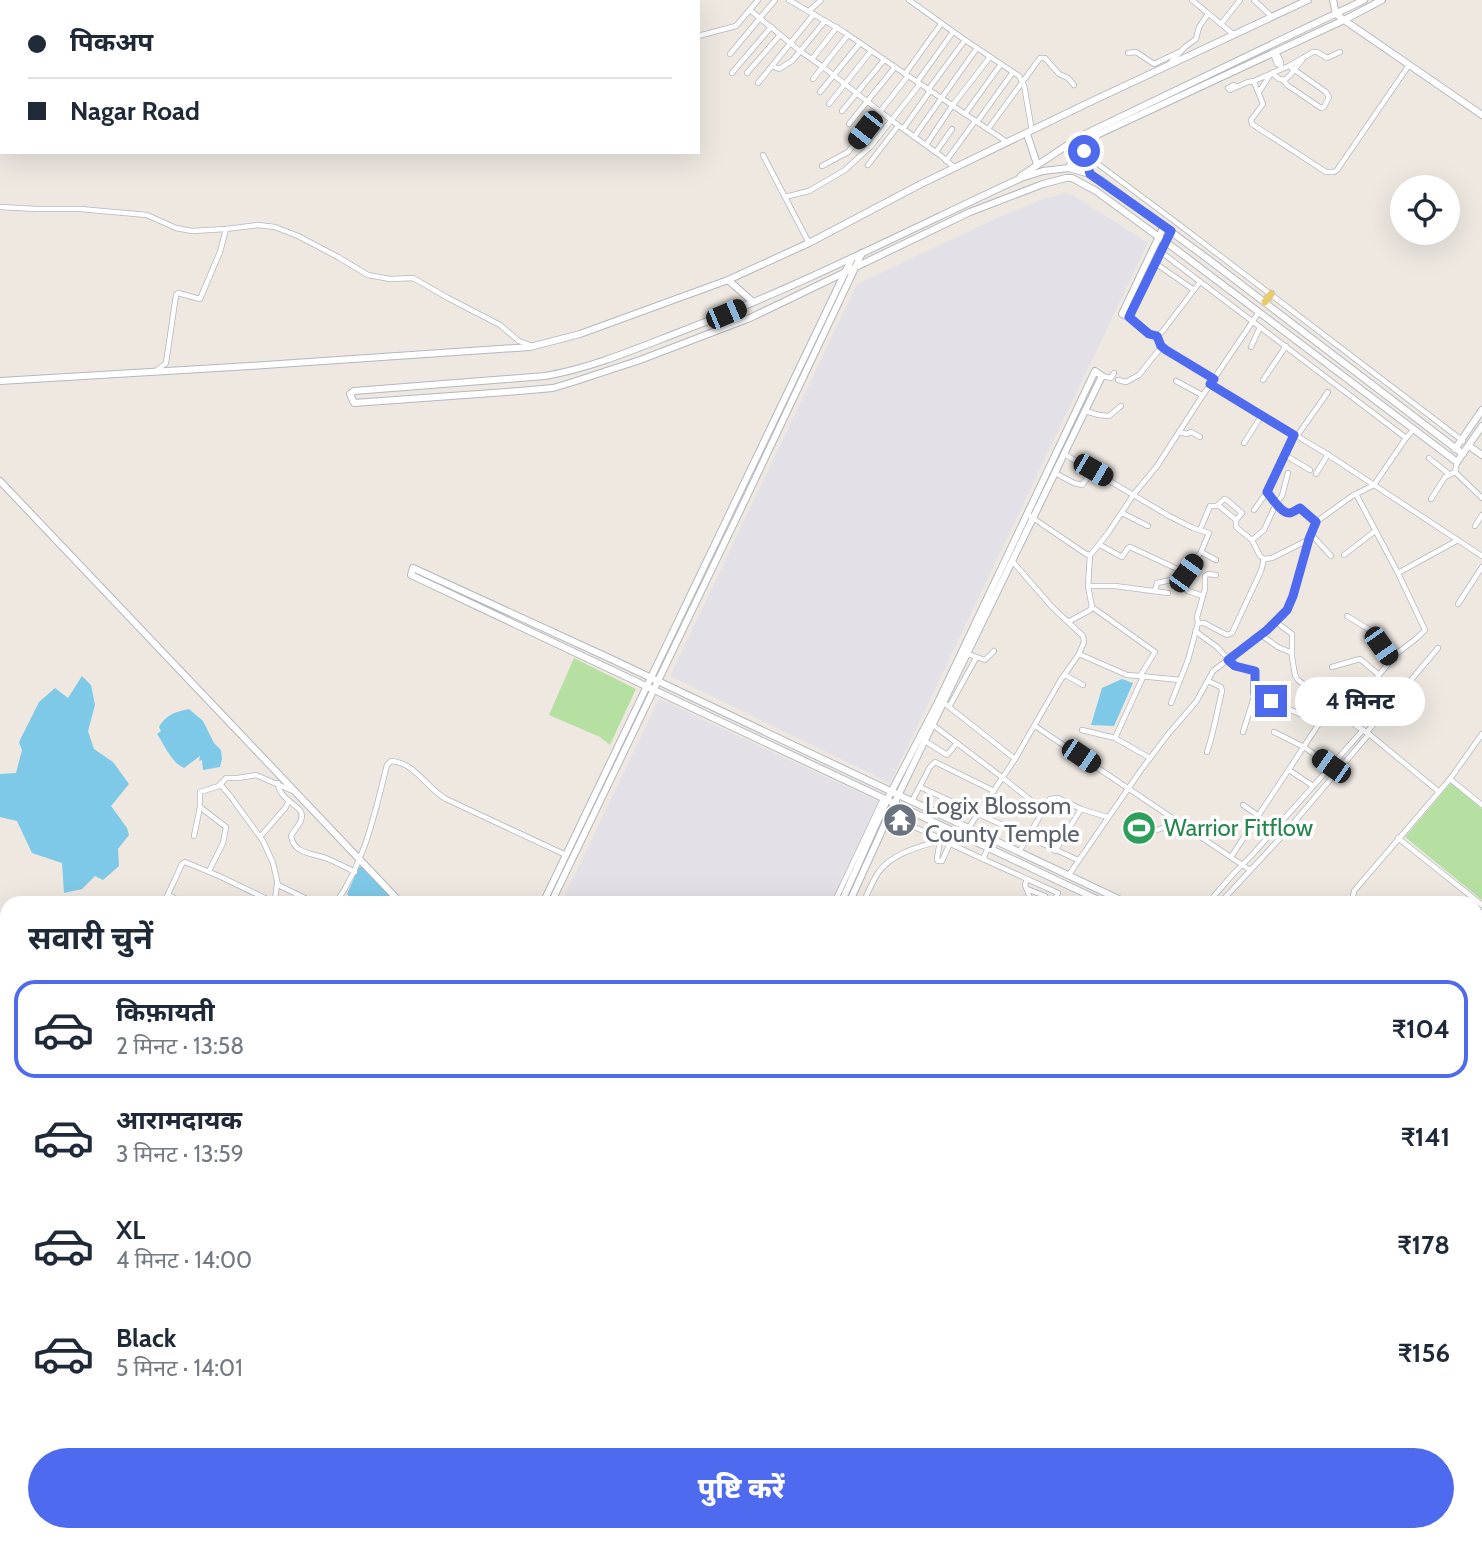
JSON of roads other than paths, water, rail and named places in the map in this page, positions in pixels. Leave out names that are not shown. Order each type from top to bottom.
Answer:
[{"type":"main road","points":[[1265,302],[1270,294]]},
{"type":"street","points":[[700,36],[732,28],[740,23],[758,0]]},
{"type":"street","points":[[730,54],[775,0]]},
{"type":"street","points":[[789,0],[799,2],[811,13],[848,34],[1007,142]]},
{"type":"street","points":[[758,83],[791,43],[821,0]]},
{"type":"street","points":[[909,0],[1019,76],[1023,82],[1029,135],[1037,164]]},
{"type":"street","points":[[1192,0],[1233,34]]},
{"type":"street","points":[[1221,24],[1240,0]]},
{"type":"street","points":[[1254,0],[1271,16]]},
{"type":"street","points":[[0,381],[537,346],[730,282],[1007,142],[1029,135],[1171,63],[1308,0]]},
{"type":"street","points":[[1333,0],[1336,14],[1482,115]]},
{"type":"street","points":[[1011,183],[1081,136],[1364,0]]},
{"type":"street","points":[[1069,167],[1073,155],[1084,142],[1382,0]]},
{"type":"street","points":[[750,10],[955,168]]},
{"type":"street","points":[[1171,63],[1186,45],[1195,39],[1208,14]]},
{"type":"street","points":[[772,66],[781,69],[792,61],[825,21]]},
{"type":"street","points":[[822,166],[845,154],[880,111],[942,24]]},
{"type":"street","points":[[732,73],[771,27]]},
{"type":"street","points":[[812,59],[837,27]]},
{"type":"street","points":[[785,197],[809,191],[841,173],[871,146],[953,32]]},
{"type":"street","points":[[813,79],[848,34]]},
{"type":"street","points":[[747,73],[780,35]]},
{"type":"street","points":[[868,165],[929,91],[965,40]]},
{"type":"street","points":[[820,92],[860,43]]},
{"type":"street","points":[[914,137],[978,48]]},
{"type":"street","points":[[829,104],[872,51]]},
{"type":"street","points":[[1128,53],[1136,52],[1154,64],[1181,52]]},
{"type":"street","points":[[1275,52],[1281,67]]},
{"type":"street","points":[[1236,87],[1271,74],[1316,52],[1328,58],[1340,52]]},
{"type":"street","points":[[926,145],[990,57]]},
{"type":"street","points":[[988,129],[1042,57],[1074,85]]},
{"type":"street","points":[[1283,80],[1288,78],[1305,57]]},
{"type":"street","points":[[842,111],[884,60]]},
{"type":"street","points":[[965,114],[1001,64]]},
{"type":"street","points":[[1255,81],[1263,104],[1253,117],[1252,124],[1326,172],[1334,172],[1409,65]]},
{"type":"street","points":[[1271,74],[1315,105],[1324,107],[1329,94],[1289,66]]},
{"type":"street","points":[[849,124],[895,68]]},
{"type":"street","points":[[946,160],[1013,72]]},
{"type":"street","points":[[1259,92],[1271,74]]},
{"type":"street","points":[[936,152],[952,130]]},
{"type":"street","points":[[1084,142],[1090,174]]},
{"type":"street","points":[[1084,151],[1482,455]]},
{"type":"street","points":[[763,155],[809,243]]},
{"type":"street","points":[[1457,462],[1097,191],[1072,178],[1042,184],[970,212],[750,318],[640,360],[559,386],[354,403],[351,394],[354,391],[536,377],[564,372],[641,347],[753,302],[1011,183],[1042,171],[1069,167],[1090,174],[1167,228],[1463,454]]},
{"type":"street","points":[[0,207],[147,215],[183,230],[254,225],[275,227],[297,235],[368,275],[413,278],[500,325],[521,343],[537,346]]},
{"type":"street","points":[[1157,336],[1149,334],[1122,314],[1158,236],[1173,220]]},
{"type":"street","points":[[1129,317],[1166,242],[1167,228]]},
{"type":"street","points":[[153,372],[166,363],[176,295],[181,293],[200,299],[220,252],[226,229]]},
{"type":"street","points":[[1160,252],[1406,438]]},
{"type":"street","points":[[654,679],[862,253]]},
{"type":"street","points":[[554,896],[853,257]]},
{"type":"street","points":[[1155,263],[1194,290]]},
{"type":"street","points":[[730,282],[753,302]]},
{"type":"street","points":[[1157,336],[1200,282]]},
{"type":"street","points":[[1115,738],[1155,652],[1092,607],[1087,586],[1090,555],[1157,466],[1259,312]]},
{"type":"street","points":[[1251,347],[1260,327]]},
{"type":"street","points":[[1157,336],[1166,350],[1262,415],[1328,454],[1482,556]]},
{"type":"street","points":[[1118,380],[1126,382],[1139,375],[1161,346]]},
{"type":"street","points":[[1263,380],[1286,346]]},
{"type":"street","points":[[895,793],[937,702],[1030,516],[1094,371],[1111,377],[1114,373]]},
{"type":"street","points":[[946,705],[1013,562],[1030,516],[1065,454],[1102,376]]},
{"type":"street","points":[[1176,381],[1202,395]]},
{"type":"street","points":[[1254,510],[1267,492],[1295,436],[1328,392]]},
{"type":"street","points":[[1085,411],[1110,416],[1121,406]]},
{"type":"street","points":[[1450,457],[1482,410]]},
{"type":"street","points":[[1244,443],[1262,415]]},
{"type":"street","points":[[1431,499],[1445,477],[1452,473],[1482,426]]},
{"type":"street","points":[[1068,876],[1150,758],[1192,707],[1213,671],[1261,635],[1287,610],[1316,522],[1333,508],[1374,485],[1414,429]]},
{"type":"street","points":[[1179,432],[1187,435],[1191,432],[1200,437]]},
{"type":"street","points":[[1065,454],[1169,516],[1209,533],[1186,573],[1174,581],[1157,583],[1155,591]]},
{"type":"street","points":[[1316,474],[1328,454]]},
{"type":"street","points":[[1285,455],[1310,470]]},
{"type":"street","points":[[1429,458],[1482,498]]},
{"type":"street","points":[[1055,473],[1082,485],[1093,470]]},
{"type":"street","points":[[1251,540],[1264,530],[1282,496],[1289,473]]},
{"type":"street","points":[[0,481],[394,896]]},
{"type":"street","points":[[1267,492],[1276,504],[1288,513],[1300,508],[1316,522]]},
{"type":"street","points":[[1344,718],[1396,654],[1425,630],[1356,494]]},
{"type":"street","points":[[1200,530],[1210,506],[1218,505],[1225,499],[1242,513],[1234,524],[1251,540],[1264,559],[1272,558],[1310,537]]},
{"type":"street","points":[[1218,505],[1236,520]]},
{"type":"street","points":[[1122,513],[1148,526]]},
{"type":"street","points":[[1475,526],[1482,515]]},
{"type":"street","points":[[1030,516],[1090,555]]},
{"type":"street","points":[[1344,555],[1375,531]]},
{"type":"street","points":[[1310,537],[1331,556]]},
{"type":"street","points":[[1398,573],[1458,540]]},
{"type":"street","points":[[1100,545],[1122,557],[1130,547],[1186,573]]},
{"type":"street","points":[[1200,552],[1216,560]]},
{"type":"street","points":[[1198,623],[1202,622],[1227,635],[1232,633],[1264,559]]},
{"type":"street","points":[[963,836],[1015,759],[1084,642],[1083,636],[1035,589],[1013,562]]},
{"type":"street","points":[[1458,604],[1482,567]]},
{"type":"street","points":[[1086,896],[411,575],[413,568],[1112,896]]},
{"type":"street","points":[[1171,703],[1188,660],[1198,623],[1205,576],[1216,575]]},
{"type":"street","points":[[1087,586],[1115,586],[1168,593]]},
{"type":"street","points":[[1184,588],[1203,596]]},
{"type":"street","points":[[1068,622],[1092,607]]},
{"type":"street","points":[[1347,616],[1370,630],[1391,660]]},
{"type":"street","points":[[1276,622],[1292,634],[1293,667],[1298,680],[1322,699],[1330,711],[1366,732],[1438,791]]},
{"type":"street","points":[[1195,631],[1217,647],[1235,666],[1255,671],[1255,694],[1243,732]]},
{"type":"street","points":[[1261,635],[1278,648],[1292,653]]},
{"type":"street","points":[[1226,896],[1285,833],[1438,648]]},
{"type":"street","points":[[968,654],[985,660],[994,651]]},
{"type":"street","points":[[1079,654],[1126,675],[1180,680]]},
{"type":"street","points":[[838,896],[888,801],[976,658]]},
{"type":"street","points":[[1332,667],[1360,659],[1379,675]]},
{"type":"street","points":[[1065,675],[1083,685]]},
{"type":"street","points":[[1207,752],[1222,691],[1221,687],[1208,681]]},
{"type":"street","points":[[546,896],[611,758],[650,688]]},
{"type":"street","points":[[1255,694],[1320,723]]},
{"type":"street","points":[[946,705],[1015,759]]},
{"type":"street","points":[[1231,856],[1326,713],[1330,711]]},
{"type":"street","points":[[933,725],[1043,810]]},
{"type":"street","points":[[1035,726],[1250,870]]},
{"type":"street","points":[[1082,730],[1115,738],[1150,758]]},
{"type":"street","points":[[1274,732],[1304,747],[1331,766]]},
{"type":"street","points":[[1214,896],[1331,766],[1366,732]]},
{"type":"street","points":[[1353,896],[1354,891],[1450,779],[1482,734]]},
{"type":"street","points":[[925,741],[947,755],[957,743]]},
{"type":"street","points":[[341,896],[355,872],[372,827],[387,765],[391,761],[409,766],[429,788],[446,799],[566,855]]},
{"type":"street","points":[[912,802],[935,762],[994,791]]},
{"type":"street","points":[[1289,770],[1313,786]]},
{"type":"street","points":[[194,836],[200,792],[217,787],[228,777],[256,775],[296,793]]},
{"type":"street","points":[[1450,779],[1482,805]]},
{"type":"street","points":[[278,783],[279,790],[288,802],[296,805],[302,813],[301,820],[291,836],[294,844],[303,852],[326,858],[355,872]]},
{"type":"street","points":[[220,785],[260,837],[273,863],[277,884],[275,896]]},
{"type":"street","points":[[920,788],[1078,860]]},
{"type":"street","points":[[1019,852],[1050,799],[1054,797],[1107,817]]},
{"type":"street","points":[[844,896],[888,801]]},
{"type":"street","points":[[852,896],[888,801]]},
{"type":"street","points":[[260,837],[288,802]]},
{"type":"street","points":[[1243,805],[1259,816]]},
{"type":"street","points":[[200,807],[226,828],[223,843],[209,871]]},
{"type":"street","points":[[1055,851],[1081,809]]},
{"type":"street","points":[[916,814],[912,825],[1058,893],[1056,896]]},
{"type":"street","points":[[1144,835],[1179,822]]},
{"type":"street","points":[[1398,838],[1471,896]]},
{"type":"street","points":[[941,840],[937,859],[940,862],[950,843]]},
{"type":"street","points":[[866,896],[883,868],[905,853],[941,840]]},
{"type":"street","points":[[980,858],[985,847]]},
{"type":"street","points":[[168,895],[183,862],[187,862],[261,896]]},
{"type":"street","points":[[1027,879],[1025,885],[1030,896]]},
{"type":"street","points":[[277,884],[301,896]]},
{"type":"street","points":[[1027,889],[1045,896]]},
{"type":"water","points":[[82,676],[91,685],[95,705],[88,731],[94,749],[113,762],[129,784],[111,806],[129,835],[118,849],[119,866],[103,880],[95,876],[82,889],[64,893],[62,863],[32,853],[17,821],[0,817],[0,774],[16,773],[22,750],[19,742],[39,702],[55,688],[68,698]]},
{"type":"water","points":[[1122,679],[1133,683],[1114,726],[1091,725],[1102,688]]},
{"type":"water","points":[[189,709],[203,721],[214,743],[221,750],[220,767],[203,770],[200,756],[184,768],[172,758],[157,734],[168,716]]},
{"type":"water","points":[[364,866],[392,896],[349,896],[347,894],[359,867]]},
{"type":"place","name":"Logix Blossom County Temple","points":[[900,820]]},
{"type":"place","name":"Warrior Fitflow","points":[[1139,828]]}]
